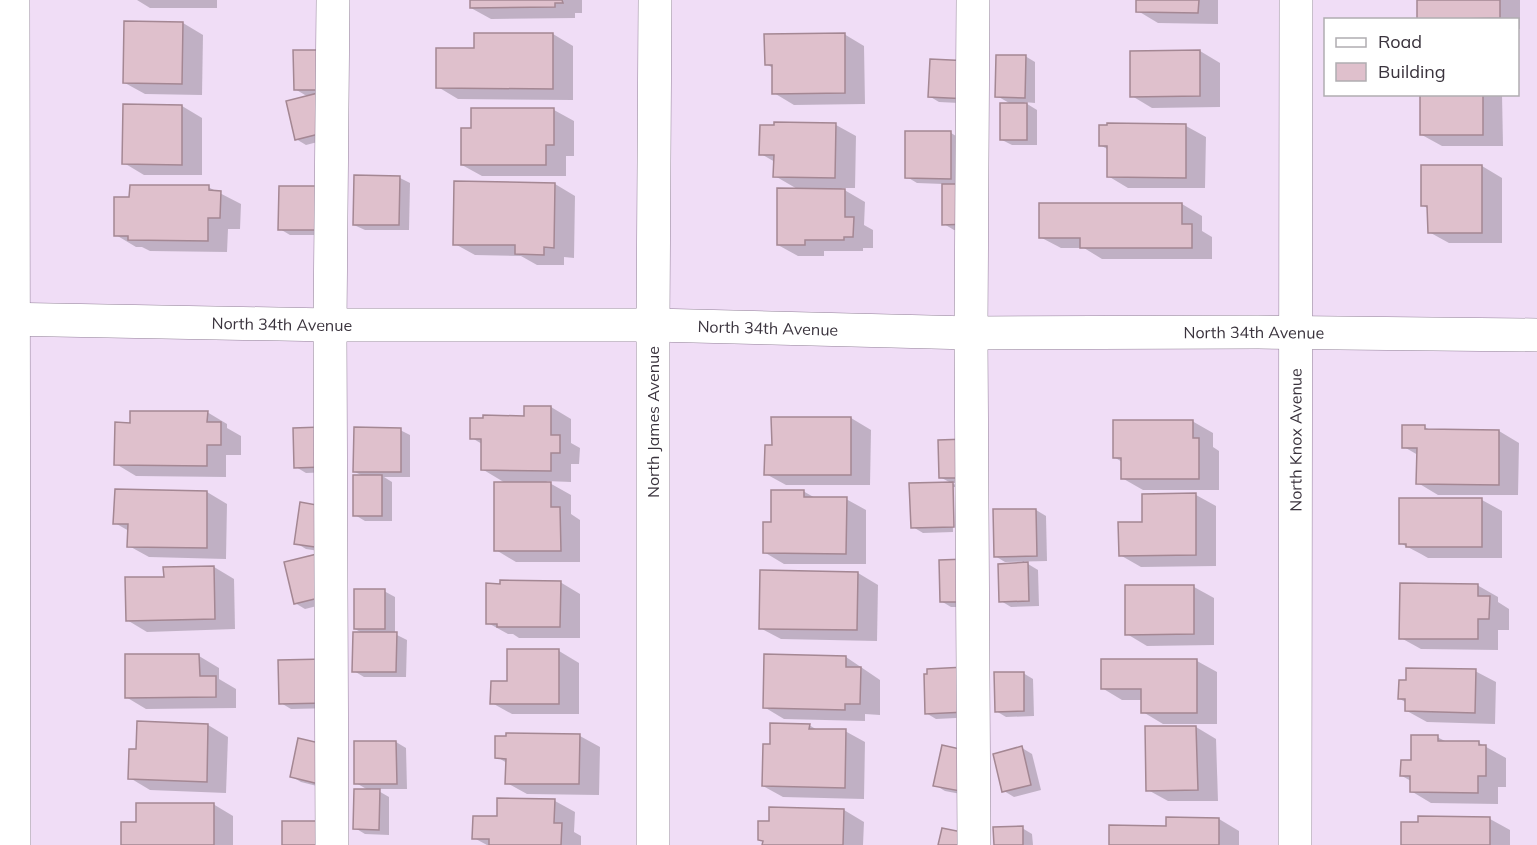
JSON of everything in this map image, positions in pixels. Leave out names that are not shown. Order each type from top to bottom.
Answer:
[{"type":"street","points":[[13,0],[7,319],[14,845]]},
{"type":"street","points":[[332,845],[330,325],[333,0]]},
{"type":"street","name":"North James Avenue","points":[[653,845],[655,0]]},
{"type":"street","points":[[973,0],[971,333],[974,845]]},
{"type":"street","name":"North Knox Avenue","points":[[1295,845],[1296,0]]},
{"type":"street","name":"North 34th Avenue","points":[[7,319],[330,325],[653,325],[971,333],[1537,335]]},
{"type":"building","points":[[470,0],[562,0],[563,3],[555,3],[555,7],[470,8]]},
{"type":"building","points":[[1136,0],[1199,0],[1198,13],[1136,12]]},
{"type":"building","points":[[1417,0],[1500,0],[1500,18],[1417,18]]},
{"type":"building","points":[[124,21],[183,22],[182,84],[123,83]]},
{"type":"building","points":[[474,33],[553,33],[553,89],[436,88],[436,48],[474,48]]},
{"type":"building","points":[[845,33],[845,93],[772,94],[772,65],[765,65],[764,34]]},
{"type":"building","points":[[293,50],[327,50],[327,90],[294,90]]},
{"type":"building","points":[[1200,50],[1200,96],[1130,97],[1130,51]]},
{"type":"building","points":[[996,55],[1026,55],[1025,98],[995,97]]},
{"type":"building","points":[[930,59],[971,61],[969,99],[928,97]]},
{"type":"building","points":[[318,93],[327,132],[295,140],[286,101]]},
{"type":"building","points":[[1420,96],[1483,96],[1483,135],[1420,135]]},
{"type":"building","points":[[1000,103],[1027,103],[1027,140],[1000,140]]},
{"type":"building","points":[[123,104],[182,105],[182,165],[122,164]]},
{"type":"building","points":[[471,108],[554,108],[554,145],[546,145],[546,165],[461,165],[461,128],[471,128]]},
{"type":"building","points":[[774,122],[836,123],[835,178],[773,177],[774,155],[759,155],[760,125],[774,125]]},
{"type":"building","points":[[1107,123],[1186,124],[1186,178],[1107,177],[1107,146],[1099,146],[1099,125],[1107,125]]},
{"type":"building","points":[[905,131],[951,131],[951,179],[905,178]]},
{"type":"building","points":[[1421,165],[1482,165],[1482,233],[1428,233],[1427,206],[1421,206]]},
{"type":"building","points":[[354,175],[400,176],[399,225],[353,225]]},
{"type":"building","points":[[454,181],[555,183],[554,248],[544,247],[544,255],[515,254],[515,245],[453,245]]},
{"type":"building","points":[[942,184],[968,184],[969,224],[942,225]]},
{"type":"building","points":[[130,185],[209,185],[209,190],[221,191],[220,218],[208,218],[208,241],[128,240],[128,236],[114,236],[114,197],[129,197]]},
{"type":"building","points":[[279,186],[320,186],[320,230],[278,230]]},
{"type":"building","points":[[777,188],[845,189],[845,217],[854,217],[853,237],[844,237],[844,240],[805,240],[805,245],[777,245]]},
{"type":"building","points":[[1039,203],[1182,203],[1182,224],[1192,224],[1192,248],[1080,248],[1080,238],[1039,238]]},
{"type":"building","points":[[524,406],[551,406],[551,435],[560,435],[560,453],[551,453],[551,471],[481,470],[481,439],[470,439],[470,418],[483,418],[483,415],[524,416]]},
{"type":"building","points":[[130,411],[208,411],[207,422],[221,422],[221,445],[207,445],[207,466],[114,465],[115,422],[130,423]]},
{"type":"building","points":[[771,417],[851,417],[851,475],[764,475],[765,445],[772,445]]},
{"type":"building","points":[[1113,420],[1193,420],[1193,438],[1199,438],[1199,479],[1121,479],[1121,458],[1113,458]]},
{"type":"building","points":[[1402,425],[1425,425],[1425,429],[1499,430],[1499,485],[1416,484],[1417,448],[1402,448]]},
{"type":"building","points":[[322,427],[323,467],[294,468],[293,428]]},
{"type":"building","points":[[354,427],[401,428],[401,472],[353,472]]},
{"type":"building","points":[[967,439],[967,478],[939,478],[938,440]]},
{"type":"building","points":[[353,475],[382,475],[382,516],[353,516]]},
{"type":"building","points":[[494,482],[551,482],[551,507],[560,507],[561,551],[494,551]]},
{"type":"building","points":[[953,482],[954,527],[911,528],[909,483]]},
{"type":"building","points":[[115,489],[207,491],[207,548],[127,547],[128,524],[113,524]]},
{"type":"building","points":[[771,490],[804,490],[804,497],[847,497],[846,554],[763,553],[763,522],[771,522]]},
{"type":"building","points":[[1196,493],[1196,555],[1119,556],[1118,522],[1142,522],[1142,494]]},
{"type":"building","points":[[1399,498],[1482,498],[1482,547],[1406,547],[1406,544],[1399,544]]},
{"type":"building","points":[[300,502],[328,507],[322,548],[294,544]]},
{"type":"building","points":[[993,509],[1036,509],[1037,556],[994,557]]},
{"type":"building","points":[[317,554],[327,596],[294,604],[284,562]]},
{"type":"building","points":[[967,559],[968,602],[940,602],[939,560]]},
{"type":"building","points":[[1028,562],[1029,601],[999,602],[998,564]]},
{"type":"building","points":[[214,566],[215,619],[126,621],[125,577],[164,577],[163,567]]},
{"type":"building","points":[[760,570],[858,572],[857,630],[759,629]]},
{"type":"building","points":[[500,580],[561,581],[560,627],[497,627],[497,624],[486,624],[486,583],[500,584]]},
{"type":"building","points":[[1400,583],[1478,584],[1478,596],[1490,596],[1489,619],[1478,619],[1478,639],[1399,639]]},
{"type":"building","points":[[1125,585],[1194,585],[1194,634],[1125,635]]},
{"type":"building","points":[[354,589],[385,589],[385,629],[354,629]]},
{"type":"building","points":[[353,632],[397,632],[396,672],[352,672]]},
{"type":"building","points":[[507,649],[559,649],[559,704],[490,704],[491,681],[507,681]]},
{"type":"building","points":[[125,654],[199,654],[200,676],[216,676],[216,697],[125,698]]},
{"type":"building","points":[[764,654],[846,656],[846,667],[861,667],[860,704],[845,704],[845,710],[763,708]]},
{"type":"building","points":[[326,659],[327,703],[279,704],[278,660]]},
{"type":"building","points":[[1101,659],[1197,659],[1197,713],[1141,713],[1141,689],[1101,689]]},
{"type":"building","points":[[965,667],[966,712],[925,714],[924,674],[927,674],[927,669]]},
{"type":"building","points":[[1406,668],[1476,669],[1475,713],[1405,711],[1405,699],[1398,699],[1399,680],[1406,680]]},
{"type":"building","points":[[994,672],[1024,672],[1024,711],[995,712]]},
{"type":"building","points":[[137,721],[208,724],[207,782],[128,779],[129,749],[136,749]]},
{"type":"building","points":[[770,723],[810,724],[809,729],[846,729],[845,788],[762,786],[763,744],[770,744]]},
{"type":"building","points":[[1145,726],[1196,726],[1198,790],[1146,791]]},
{"type":"building","points":[[506,733],[580,734],[579,784],[505,784],[506,759],[495,758],[495,736],[506,736]]},
{"type":"building","points":[[1411,735],[1438,735],[1438,741],[1479,741],[1479,745],[1486,745],[1486,776],[1478,776],[1478,793],[1410,792],[1410,776],[1400,776],[1401,760],[1411,760]]},
{"type":"building","points":[[298,738],[328,745],[319,784],[290,777]]},
{"type":"building","points":[[354,741],[396,741],[397,784],[354,784]]},
{"type":"building","points":[[942,745],[969,751],[960,791],[933,786]]},
{"type":"building","points":[[1022,746],[1031,785],[1002,792],[993,754]]},
{"type":"building","points":[[354,789],[380,789],[379,830],[353,829]]},
{"type":"building","points":[[497,798],[555,799],[554,823],[562,823],[561,845],[489,845],[489,839],[472,839],[473,816],[497,816]]},
{"type":"building","points":[[136,803],[214,803],[214,845],[121,845],[121,822],[136,822]]},
{"type":"building","points":[[769,807],[844,809],[843,845],[762,845],[763,841],[758,840],[758,821],[769,821]]},
{"type":"building","points":[[1418,816],[1490,817],[1490,845],[1401,845],[1401,822],[1418,822]]},
{"type":"building","points":[[1166,817],[1219,818],[1219,845],[1109,845],[1109,825],[1166,826]]},
{"type":"building","points":[[282,821],[326,821],[326,845],[282,845]]},
{"type":"building","points":[[1023,826],[1023,845],[994,845],[993,827]]},
{"type":"building","points":[[942,828],[967,833],[964,845],[938,845]]}]
